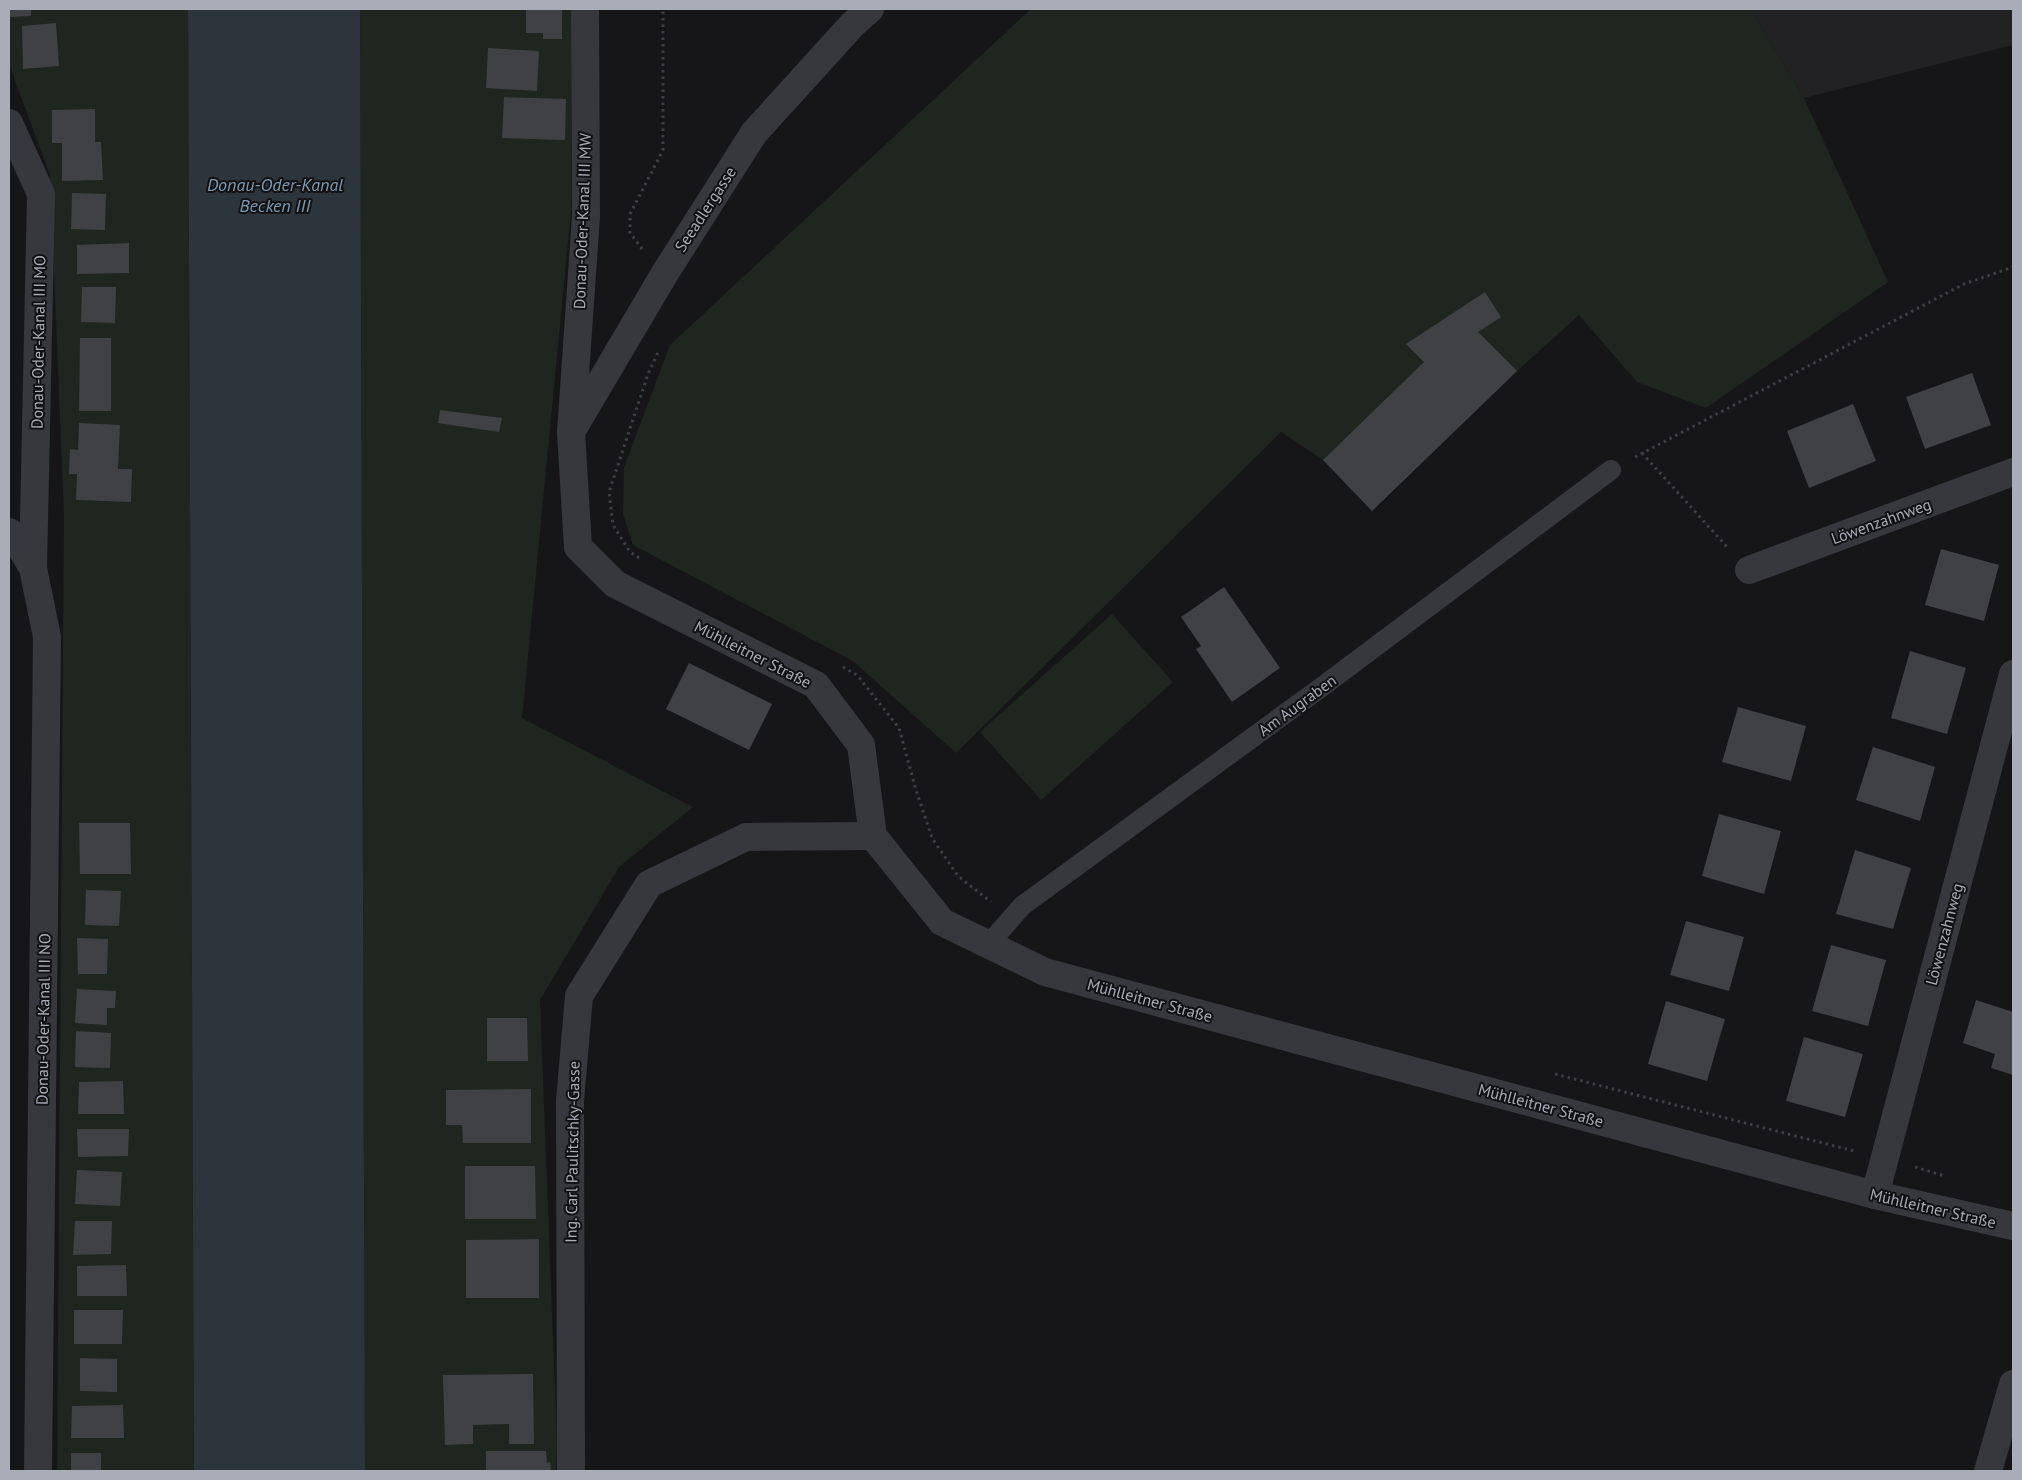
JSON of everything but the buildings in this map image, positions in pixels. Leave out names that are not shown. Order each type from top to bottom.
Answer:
[{"type":"street","name":"Donau-Oder-Kanal III MW","points":[[571,432],[586,216],[585,9]]},
{"type":"street","name":"Seeadlergasse","points":[[571,432],[664,273],[754,133],[852,25],[870,9]]},
{"type":"street","name":"Donau-Oder-Kanal III MO","points":[[9,123],[41,194],[33,568]]},
{"type":"street","name":"Mühlleitner Straße","points":[[571,432],[578,547],[615,584],[816,685],[861,746],[873,836],[942,922],[987,946],[1045,972],[1875,1195],[2013,1226]]},
{"type":"street","name":"Löwenzahnweg","points":[[1748,570],[2013,472]]},
{"type":"street","points":[[9,532],[13,535],[33,568]]},
{"type":"street","name":"Donau-Oder-Kanal III NO","points":[[33,568],[47,637],[38,1471]]},
{"type":"street","name":"Löwenzahnweg","points":[[1875,1195],[2013,674]]},
{"type":"street","name":"Ing. Carl Paulitschky-Gasse","points":[[571,1471],[570,1101],[579,996],[649,884],[746,837],[873,836]]},
{"type":"street","points":[[1988,1471],[2013,1384]]},
{"type":"lane","name":"Am Augraben","points":[[987,946],[1022,906],[1323,686],[1611,470]]},
{"type":"path","points":[[662,9],[663,150],[630,214],[630,233],[664,273]]},
{"type":"path","points":[[1611,470],[1964,284],[2013,266]]},
{"type":"path","points":[[644,562],[630,552],[613,525],[609,492],[648,374],[663,341]]},
{"type":"path","points":[[1642,453],[1748,570]]},
{"type":"path","points":[[842,666],[857,675],[899,728],[916,790],[932,838],[958,876],[998,908],[1012,916]]},
{"type":"path","points":[[1546,1071],[1949,1177]]},
{"type":"shaded area","points":[[9,9],[188,9],[194,1471],[57,1471],[64,514],[50,175],[9,64]]},
{"type":"shaded area","points":[[360,9],[571,9],[571,211],[522,718],[693,807],[619,867],[540,1000],[557,1442],[556,1471],[365,1471]]},
{"type":"shaded area","points":[[1031,9],[1750,9],[1804,98],[1888,282],[1706,408],[1637,382],[1579,315],[1517,371],[1372,511],[1323,460],[1281,432],[956,753],[853,661],[633,545],[623,514],[624,467],[670,345]]},
{"type":"shaded area","points":[[1750,9],[2013,9],[2013,45],[1804,98]]},
{"type":"shaded area","points":[[1112,614],[1173,682],[1041,800],[980,732]]},
{"type":"water","name":"Donau-Oder-Kanal Becken III","points":[[188,9],[360,9],[365,1471],[194,1471]]}]
